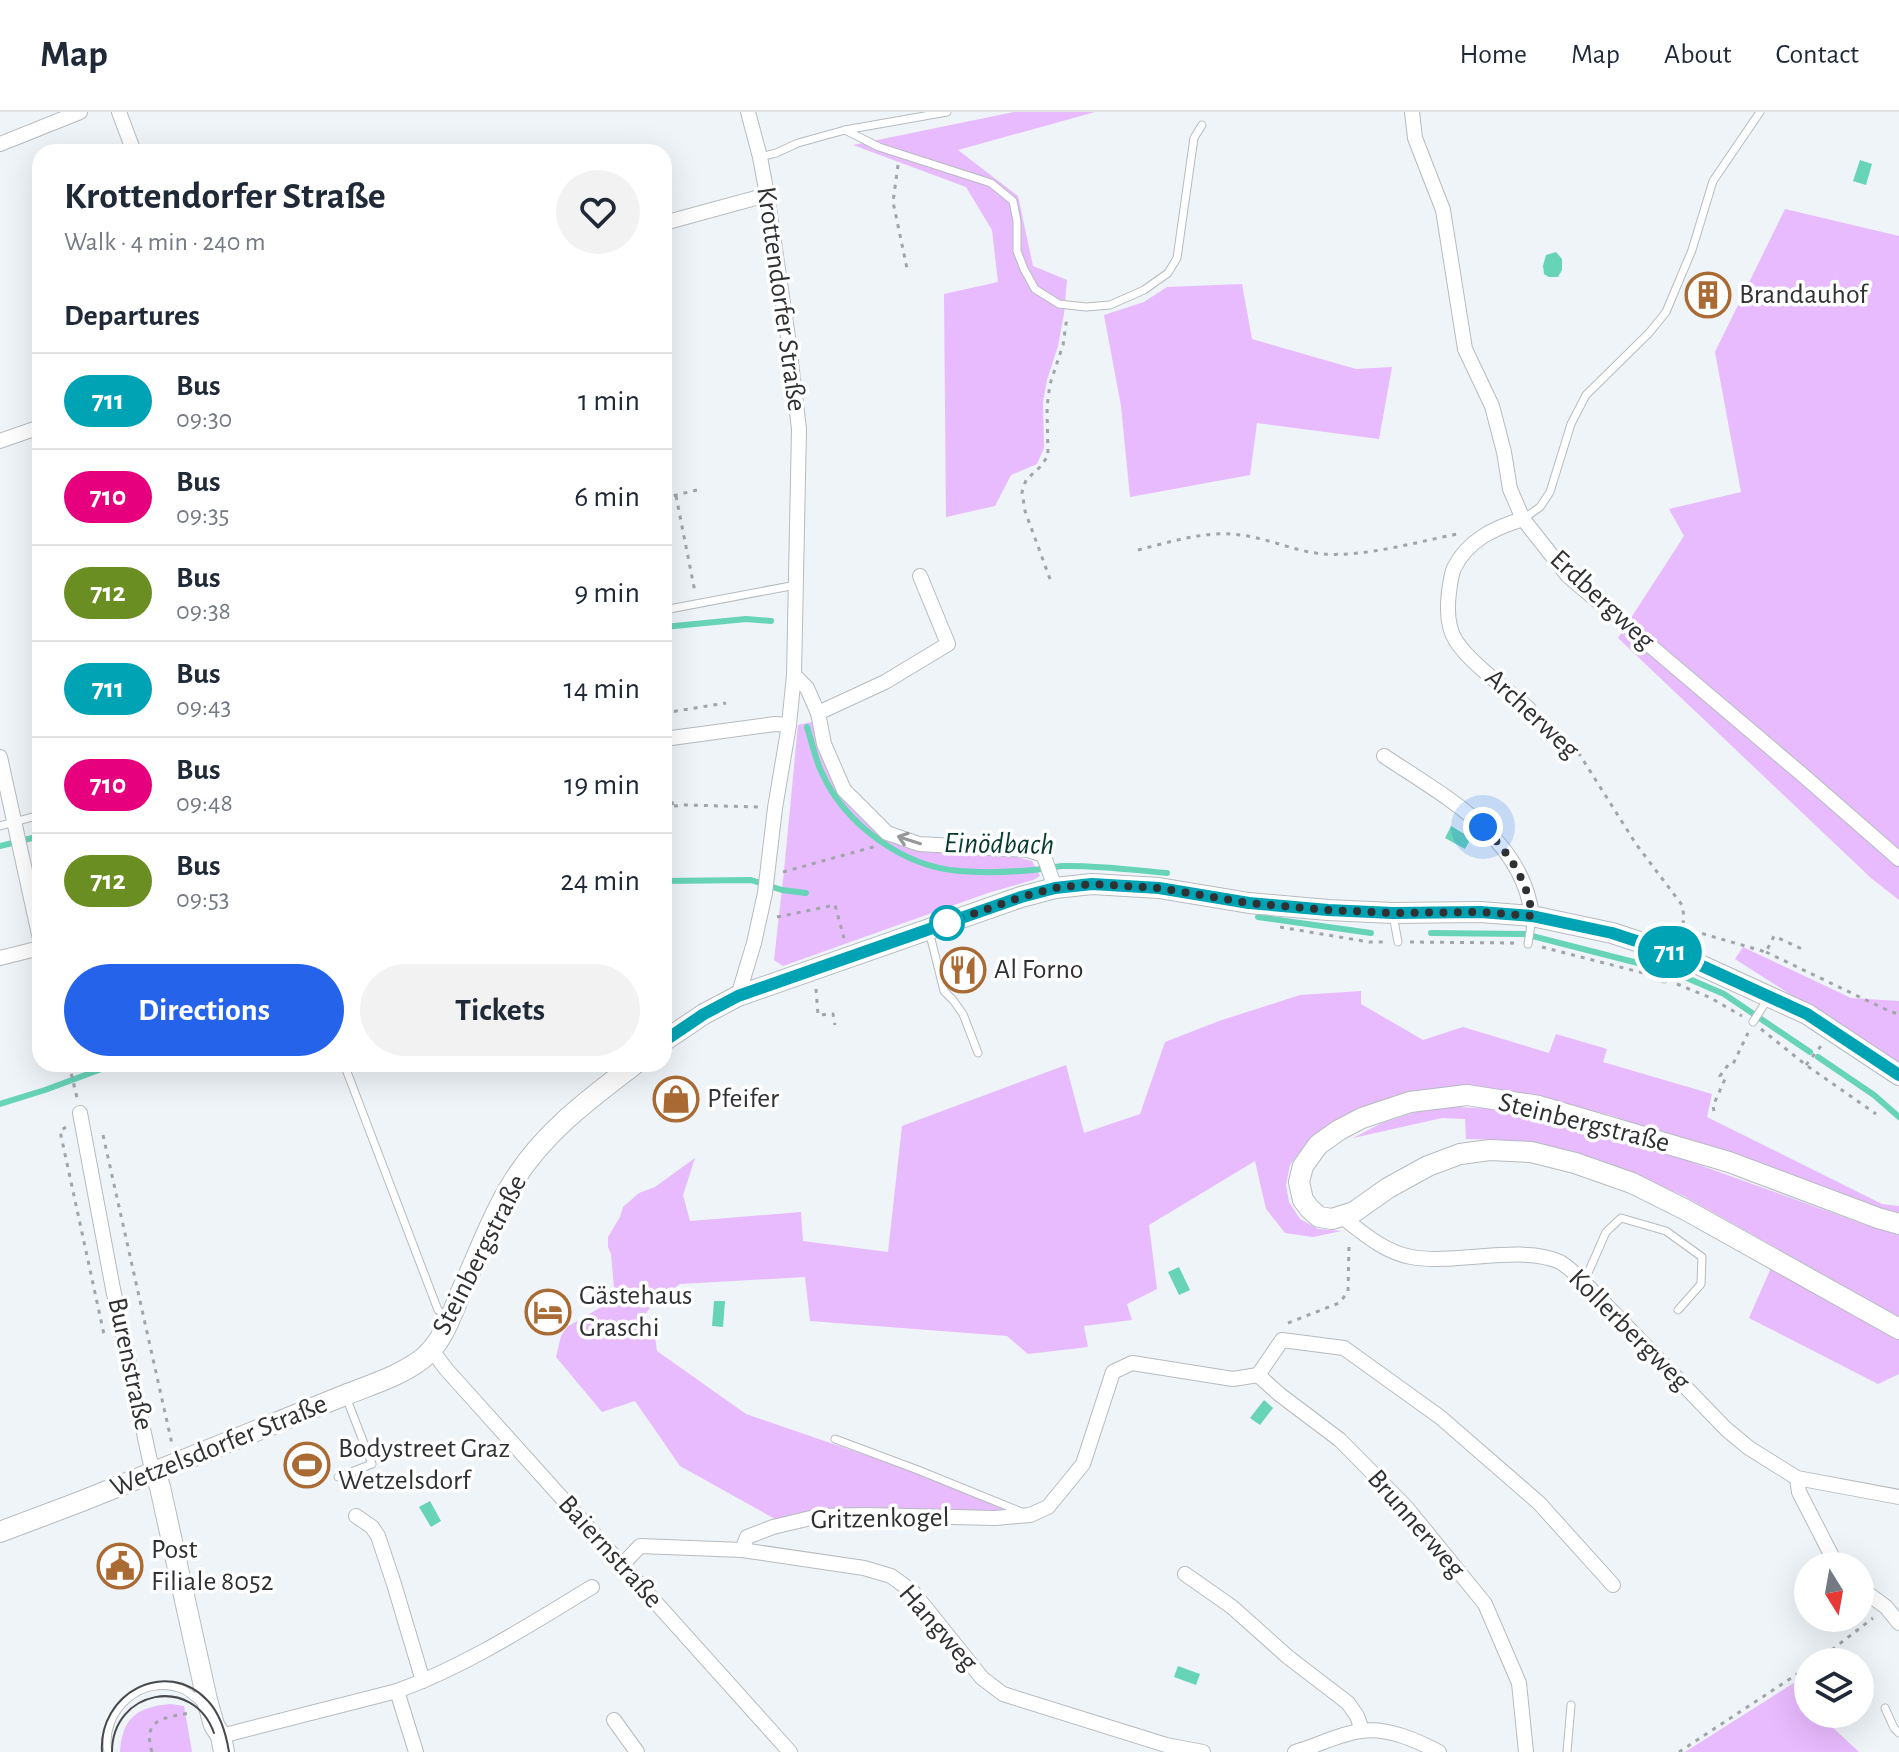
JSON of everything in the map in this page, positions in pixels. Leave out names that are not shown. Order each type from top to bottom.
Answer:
[{"type":"main road","points":[[672,1036],[738,996],[1054,883],[1092,884],[1159,888],[1249,903],[1328,910],[1480,912],[1612,933],[1765,1004],[1807,1014],[1899,1075]]},
{"type":"main road","name":"Steinbergstraße","points":[[431,1349],[439,1341],[507,1195],[527,1162],[570,1116],[625,1072]]},
{"type":"main road","name":"Steinbergstraße","points":[[1899,1224],[1729,1162],[1539,1106],[1467,1095],[1410,1102],[1362,1118],[1318,1145],[1303,1166],[1299,1182],[1303,1200],[1319,1217],[1348,1222],[1354,1212],[1388,1188],[1428,1166],[1460,1154],[1490,1150],[1531,1152],[1632,1183],[1899,1329]]},
{"type":"main road","name":"Wetzelsdorfer Straße","points":[[0,1532],[345,1395],[407,1368],[431,1349]]},
{"type":"main road","name":"Burenstraße","points":[[155,1472],[214,1725],[222,1744]]},
{"type":"street","points":[[0,144],[80,112]]},
{"type":"street","points":[[119,112],[131,144]]},
{"type":"street","name":"Krottendorfer Straße","points":[[738,996],[765,893],[789,725],[794,675],[799,429],[767,195],[748,112]]},
{"type":"street","name":"Erdbergweg","points":[[1412,112],[1415,138],[1443,210],[1465,349],[1492,406],[1510,489],[1523,519],[1568,576],[1899,859]]},
{"type":"street","points":[[672,221],[767,195]]},
{"type":"street","points":[[0,441],[32,430]]},
{"type":"street","name":"Archerweg","points":[[1523,519],[1496,527],[1469,546],[1453,570],[1448,602],[1449,622],[1455,639],[1466,653],[1529,709]]},
{"type":"street","points":[[818,713],[885,682],[948,644],[920,576]]},
{"type":"street","points":[[794,675],[807,688],[818,713],[824,744],[844,790],[887,833],[919,844],[1028,850],[1043,857],[1054,883]]},
{"type":"street","points":[[672,738],[775,724],[789,725]]},
{"type":"street","points":[[1384,756],[1464,809],[1501,845],[1525,882],[1530,899],[1531,922]]},
{"type":"street","points":[[0,757],[10,826],[21,851],[32,902]]},
{"type":"street","points":[[0,958],[32,950]]},
{"type":"street","name":"Burenstraße","points":[[80,1113],[113,1289],[150,1461],[155,1472]]},
{"type":"street","name":"Kollerbergweg","points":[[1348,1222],[1385,1248],[1408,1257],[1538,1256],[1561,1263],[1584,1282],[1726,1429],[1749,1448],[1797,1478],[1899,1497]]},
{"type":"street","points":[[1030,1515],[1048,1507],[1083,1464],[1113,1372],[1132,1363],[1233,1379],[1258,1375],[1282,1340],[1344,1348],[1440,1417],[1539,1503],[1613,1585]]},
{"type":"street","name":"Baiernstraße","points":[[431,1349],[790,1752]]},
{"type":"street","name":"Brunnerweg","points":[[1258,1375],[1340,1440],[1407,1508],[1485,1604],[1519,1683],[1526,1752]]},
{"type":"street","points":[[1797,1478],[1799,1492],[1830,1552]]},
{"type":"street","name":"Gritzenkogel","points":[[742,1550],[747,1537],[819,1516],[995,1518],[1030,1515]]},
{"type":"street","points":[[356,1516],[372,1527],[378,1536],[423,1681]]},
{"type":"street","name":"Hangweg","points":[[622,1565],[640,1546],[742,1550],[864,1568],[891,1576],[913,1592],[982,1678],[1003,1694],[1166,1745],[1203,1752]]},
{"type":"street","points":[[1185,1574],[1232,1607],[1288,1657],[1348,1703],[1362,1730]]},
{"type":"street","points":[[222,1744],[423,1681],[505,1639],[592,1587]]},
{"type":"street","points":[[1874,1598],[1899,1623]]},
{"type":"street","points":[[397,1691],[416,1752]]},
{"type":"street","points":[[614,1720],[637,1752]]},
{"type":"street","points":[[1295,1752],[1362,1730],[1389,1732],[1416,1740],[1439,1752]]},
{"type":"lane","name":"Krottendorfer Straße","points":[[760,157],[845,130],[947,112]]},
{"type":"lane","points":[[1523,519],[1540,507],[1550,492],[1571,424],[1586,395],[1666,312],[1692,250],[1713,181],[1760,112]]},
{"type":"lane","points":[[845,130],[879,147],[991,183],[1013,201],[1017,251],[1035,289],[1059,304],[1086,307],[1110,305],[1144,290],[1168,273],[1177,258],[1194,138],[1202,125]]},
{"type":"lane","points":[[672,609],[796,585]]},
{"type":"lane","points":[[10,826],[32,818]]},
{"type":"lane","points":[[1393,913],[1398,942]]},
{"type":"lane","points":[[1528,942],[1531,922]]},
{"type":"lane","points":[[929,929],[944,991],[963,1014],[978,1053]]},
{"type":"lane","points":[[1665,977],[1673,960]]},
{"type":"lane","points":[[1753,1021],[1765,1004]]},
{"type":"lane","points":[[347,1072],[438,1310],[450,1318]]},
{"type":"lane","points":[[1584,1282],[1606,1232],[1621,1218],[1666,1231],[1702,1257],[1701,1284],[1678,1310]]},
{"type":"lane","points":[[338,1477],[372,1464],[345,1395]]},
{"type":"lane","name":"Gritzenkogel","points":[[835,1439],[1030,1515]]},
{"type":"lane","points":[[108,1752],[106,1739],[115,1712],[124,1700],[142,1690],[158,1686],[180,1688],[193,1695],[211,1712]]},
{"type":"lane","points":[[1567,1752],[1571,1705]]},
{"type":"lane","points":[[1885,1708],[1899,1733]]},
{"type":"path","points":[[900,154],[893,202],[908,273]]},
{"type":"path","points":[[1050,579],[1025,511],[1022,492],[1026,480],[1048,456],[1050,384],[1063,345],[1068,305]]},
{"type":"path","points":[[672,497],[697,490]]},
{"type":"path","points":[[676,496],[697,604]]},
{"type":"path","points":[[1138,550],[1212,535],[1239,534],[1323,554],[1359,552],[1496,527]]},
{"type":"path","points":[[672,712],[726,703]]},
{"type":"path","name":"Archerweg","points":[[1529,709],[1573,744],[1636,844],[1682,905],[1683,928]]},
{"type":"path","points":[[672,802],[673,805],[764,807]]},
{"type":"path","points":[[768,876],[873,847]]},
{"type":"path","points":[[758,920],[835,905],[850,957]]},
{"type":"path","points":[[1281,927],[1369,942],[1528,942],[1665,977],[1753,1021],[1806,1065],[1876,1114]]},
{"type":"path","points":[[1673,960],[1683,928],[1766,952],[1899,1014]]},
{"type":"path","points":[[1766,952],[1774,936],[1802,949]]},
{"type":"path","points":[[816,985],[818,1015],[833,1014],[835,1025]]},
{"type":"path","points":[[1714,1111],[1713,1106],[1725,1079],[1720,1076],[1728,1065],[1733,1064],[1753,1021]]},
{"type":"path","points":[[1806,1065],[1820,1048]]},
{"type":"path","points":[[71,1072],[74,1084]]},
{"type":"path","points":[[106,1344],[60,1131],[75,1122],[80,1113],[97,1113],[172,1446]]},
{"type":"path","points":[[1282,1340],[1284,1325],[1339,1303],[1348,1292],[1348,1222]]},
{"type":"path","points":[[1834,1648],[1886,1607]]},
{"type":"path","points":[[1679,1752],[1794,1676]]},
{"type":"path","points":[[152,1752],[150,1728],[159,1720],[190,1713]]},
{"type":"shaded area","points":[[1014,112],[1095,112],[958,150],[1018,196],[1033,266],[1067,280],[1058,346],[1043,402],[1044,448],[1037,464],[1011,475],[995,506],[946,517],[944,294],[998,282],[992,230],[966,187],[853,145]]},
{"type":"shaded area","points":[[1860,160],[1872,164],[1866,185],[1853,181]]},
{"type":"shaded area","points":[[1785,209],[1899,236],[1899,900],[1871,878],[1618,638],[1684,536],[1669,509],[1741,492],[1715,352]]},
{"type":"shaded area","points":[[1556,252],[1562,259],[1562,270],[1558,277],[1549,277],[1544,274],[1546,255]]},
{"type":"shaded area","points":[[1242,284],[1252,339],[1356,369],[1392,367],[1379,439],[1257,423],[1250,475],[1130,497],[1121,406],[1104,315],[1144,302],[1167,287]]},
{"type":"shaded area","points":[[812,722],[822,755],[841,795],[862,819],[886,837],[905,847],[924,851],[1014,856],[1032,861],[1040,876],[783,966],[774,960],[798,725]]},
{"type":"shaded area","points":[[1451,826],[1471,838],[1465,849],[1445,838]]},
{"type":"shaded area","points":[[1743,947],[1851,998],[1899,1001],[1899,1064],[1735,959]]},
{"type":"shaded area","points":[[1361,991],[1361,1004],[1423,1040],[1463,1027],[1549,1053],[1556,1034],[1607,1049],[1603,1062],[1712,1094],[1707,1117],[1882,1204],[1899,1206],[1899,1216],[1610,1115],[1519,1094],[1451,1087],[1396,1095],[1341,1117],[1306,1143],[1290,1165],[1286,1185],[1289,1202],[1300,1219],[1318,1229],[1342,1231],[1313,1237],[1285,1233],[1266,1209],[1255,1161],[1149,1225],[1157,1289],[1127,1304],[1132,1320],[1084,1326],[1088,1347],[1028,1354],[1007,1336],[810,1321],[805,1277],[680,1284],[654,1302],[637,1326],[655,1337],[657,1351],[746,1414],[906,1469],[1009,1512],[777,1520],[680,1466],[635,1401],[602,1412],[556,1357],[561,1336],[567,1327],[615,1299],[608,1237],[623,1207],[639,1193],[655,1187],[695,1158],[683,1195],[690,1221],[801,1212],[803,1241],[888,1252],[902,1126],[1066,1065],[1084,1133],[1140,1114],[1165,1042],[1300,995]]},
{"type":"shaded area","points":[[1455,1107],[1498,1109],[1578,1126],[1644,1145],[1899,1235],[1899,1317],[1684,1196],[1622,1169],[1552,1148],[1505,1140],[1466,1139],[1465,1119],[1442,1118],[1353,1138],[1382,1123],[1419,1111]]},
{"type":"shaded area","points":[[1179,1267],[1190,1290],[1179,1295],[1168,1272]]},
{"type":"shaded area","points":[[1771,1268],[1899,1340],[1899,1374],[1878,1384],[1749,1318]]},
{"type":"shaded area","points":[[714,1301],[725,1301],[723,1327],[712,1326]]},
{"type":"shaded area","points":[[1264,1400],[1273,1408],[1260,1425],[1250,1418]]},
{"type":"shaded area","points":[[430,1501],[441,1521],[431,1527],[419,1507]]},
{"type":"shaded area","points":[[1178,1666],[1200,1674],[1196,1685],[1174,1677]]},
{"type":"shaded area","points":[[1794,1683],[1794,1728],[1833,1728],[1859,1752],[1685,1752]]},
{"type":"shaded area","points":[[170,1704],[184,1706],[192,1752],[120,1752],[124,1731],[133,1716],[149,1708]]},
{"type":"waterway","name":"Einödbach","points":[[672,626],[746,619],[771,621]]},
{"type":"waterway","name":"Einödbach","points":[[807,727],[822,773],[845,809],[878,840],[918,861],[939,868],[969,872],[1076,866],[1167,873]]},
{"type":"waterway","name":"Einödbach","points":[[0,846],[32,838]]},
{"type":"waterway","name":"Einödbach","points":[[672,881],[751,880],[782,890],[806,893]]},
{"type":"waterway","name":"Einödbach","points":[[1258,917],[1371,933]]},
{"type":"waterway","name":"Einödbach","points":[[1431,933],[1524,934],[1673,972],[1724,994],[1810,1052]]},
{"type":"waterway","name":"Einödbach","points":[[1818,1057],[1874,1095],[1899,1117]]},
{"type":"waterway","name":"Einödbach","points":[[0,1104],[93,1072]]},
{"type":"tram line","points":[[102,1752],[104,1731],[111,1713],[138,1688],[155,1682],[173,1682],[191,1688],[208,1701],[222,1725],[229,1752]]},
{"type":"tram line","points":[[112,1752],[116,1731],[125,1715],[139,1703],[155,1697],[172,1697],[189,1702],[204,1714],[214,1733]]},
{"type":"bus line","name":"711","points":[[672,1035],[738,996],[1021,897],[1055,888],[1092,884],[1159,888],[1249,903],[1328,910],[1480,912],[1532,916],[1612,933],[1676,954],[1807,1014],[1899,1075]]},
{"type":"place","name":"Brandauhof","points":[[1708,295]]},
{"type":"place","name":"Al Forno","points":[[963,970]]},
{"type":"place","name":"Pfeifer","points":[[676,1099]]},
{"type":"place","name":"Gästehaus Graschi","points":[[548,1312]]},
{"type":"place","name":"Bodystreet Graz Wetzelsdorf","points":[[307,1465]]},
{"type":"place","name":"Post Filiale 8052","points":[[120,1566]]},
{"type":"route","points":[[947,923],[1021,897],[1055,888],[1092,884],[1159,888],[1249,903],[1328,910],[1480,912],[1532,916],[1525,882],[1501,845],[1483,827]]}]
